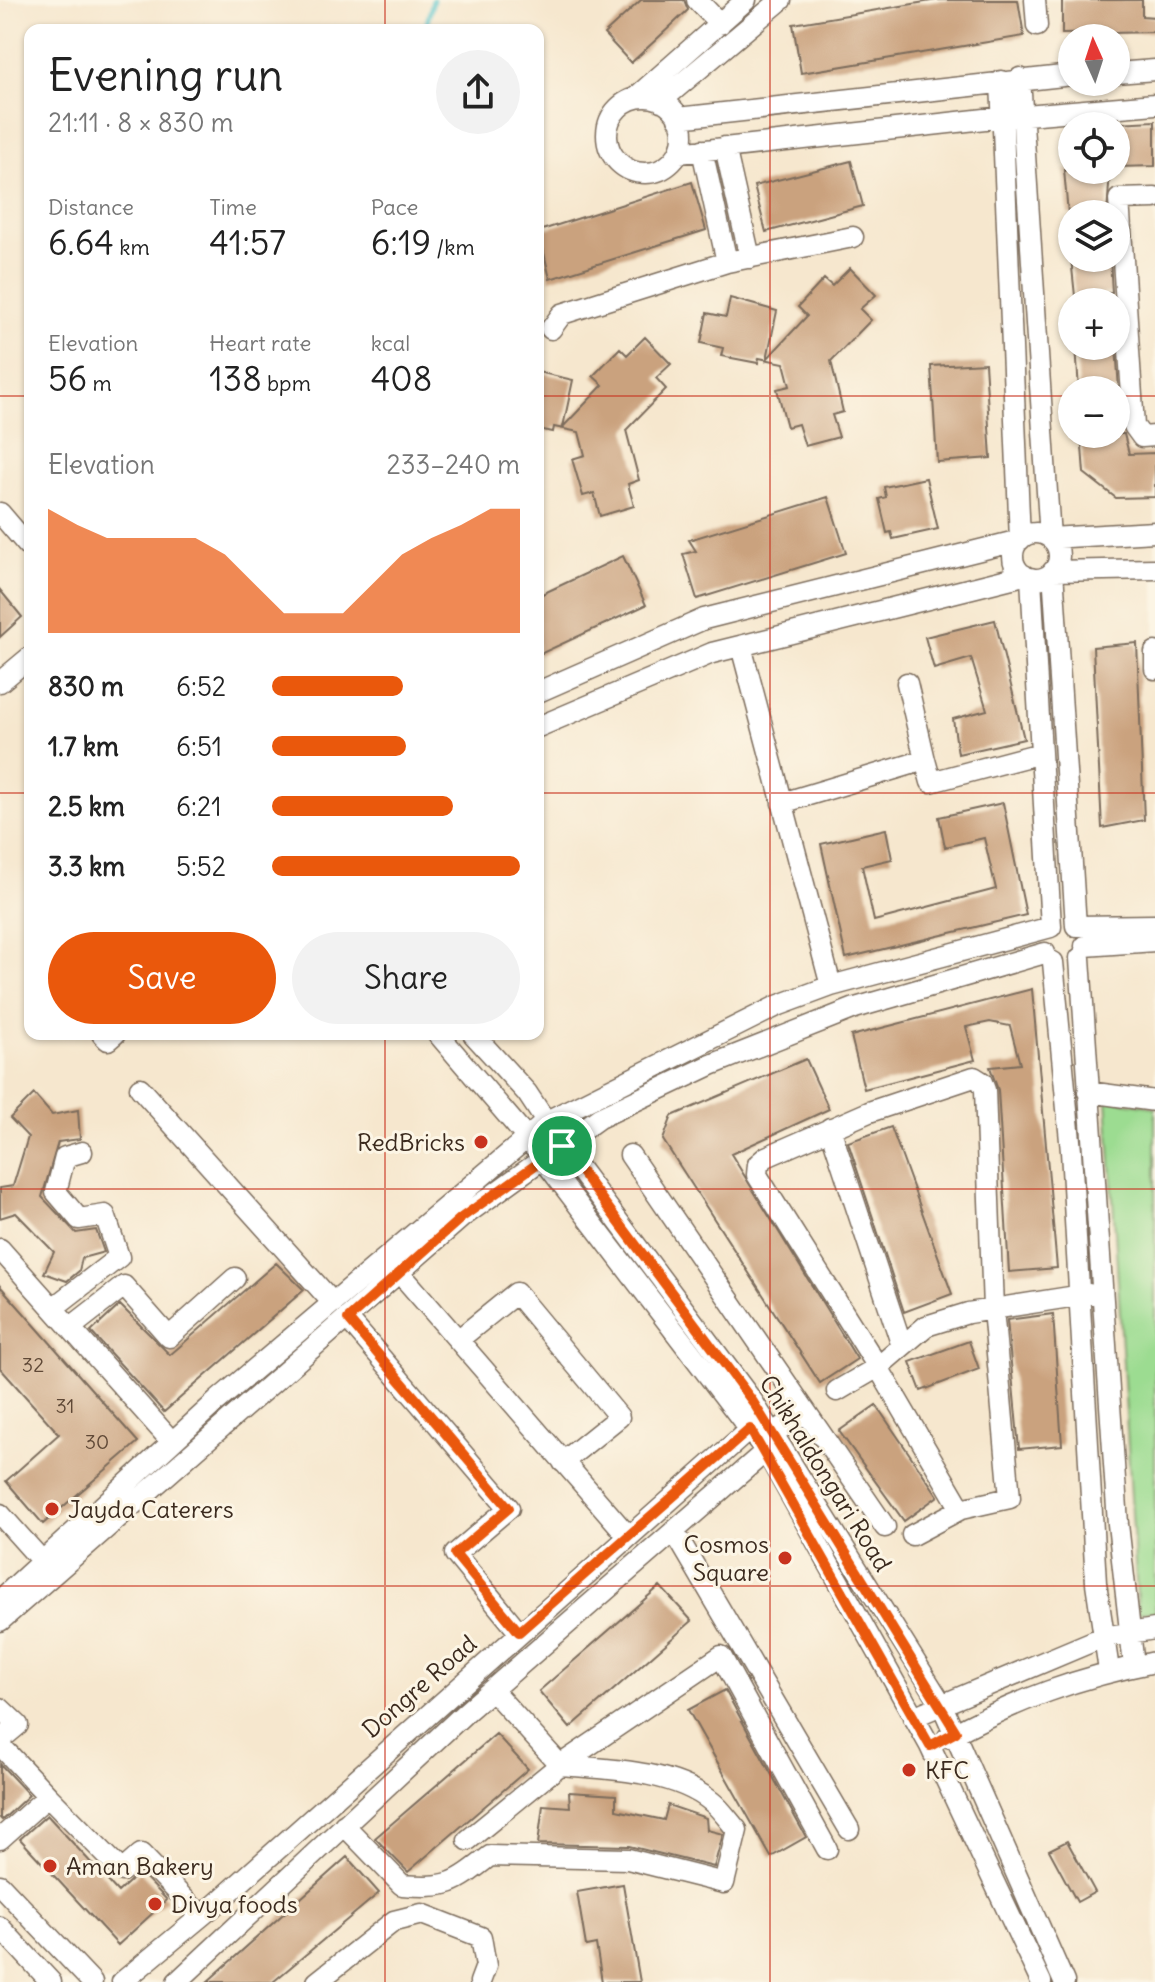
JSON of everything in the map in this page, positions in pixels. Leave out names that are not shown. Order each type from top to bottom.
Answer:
[{"type":"street","points":[[697,0],[720,24]]},
{"type":"street","points":[[661,101],[781,0]]},
{"type":"street","points":[[1035,0],[1037,26]]},
{"type":"street","points":[[635,98],[661,101],[678,118],[682,129],[679,153],[671,162],[650,173],[626,169],[617,161],[606,137],[608,124],[614,113],[720,24],[737,3]]},
{"type":"street","points":[[1130,72],[1155,70]]},
{"type":"street","points":[[678,118],[1058,76]]},
{"type":"street","points":[[930,1746],[994,1712],[1109,1670],[1145,1664],[1130,1630],[1118,1524],[1088,1092],[1083,952],[1076,926],[1053,571],[1058,550],[1050,538],[1011,79]]},
{"type":"street","points":[[679,153],[1013,116],[1155,104]]},
{"type":"street","points":[[1013,116],[1020,540],[1014,559],[1028,577],[1051,927],[1043,941],[1049,957],[1063,1043],[1103,1637],[1109,1670]]},
{"type":"street","points":[[725,147],[750,258]]},
{"type":"street","points":[[702,150],[727,262]]},
{"type":"street","points":[[1155,198],[1119,199],[1134,426],[1142,437],[1155,436]]},
{"type":"street","points":[[551,329],[562,314],[727,262],[853,237]]},
{"type":"street","points":[[0,513],[24,541]]},
{"type":"street","points":[[544,689],[704,619],[1020,540],[1032,534],[1050,538],[1155,532]]},
{"type":"street","points":[[544,724],[712,653],[1028,577],[1039,579],[1053,571],[1155,569]]},
{"type":"street","points":[[741,646],[831,986]]},
{"type":"street","points":[[1155,652],[1155,669]]},
{"type":"street","points":[[0,682],[24,662]]},
{"type":"street","points":[[907,683],[931,782],[1041,753]]},
{"type":"street","points":[[782,803],[925,760]]},
{"type":"street","points":[[0,1600],[172,1442],[547,1121],[777,1006],[831,986],[1064,923],[1076,926],[1155,925]]},
{"type":"street","points":[[0,1621],[461,1218],[599,1118],[725,1060],[855,1008],[1049,957],[1067,965],[1083,952],[1155,941]]},
{"type":"street","name":"Chikhaldongari Road","points":[[443,1040],[527,1138],[750,1429],[769,1442],[941,1703],[1064,1982]]},
{"type":"street","name":"Chikhaldongari Road","points":[[478,1040],[527,1093],[562,1146],[753,1402],[769,1442],[930,1746],[1041,1982]]},
{"type":"street","points":[[912,1535],[961,1509],[1010,1498],[993,1309],[982,1082],[974,1077],[830,1128],[766,1157],[758,1164],[757,1175],[878,1367],[961,1509]]},
{"type":"street","points":[[140,1088],[333,1303]]},
{"type":"street","points":[[1088,1092],[1155,1101]]},
{"type":"street","points":[[830,1128],[901,1343]]},
{"type":"street","points":[[53,1308],[119,1257],[105,1215],[79,1219],[56,1192],[65,1157],[82,1152]]},
{"type":"street","points":[[630,1155],[885,1527]]},
{"type":"street","points":[[0,1249],[172,1442]]},
{"type":"street","points":[[400,1273],[628,1536]]},
{"type":"street","points":[[70,1328],[124,1286],[169,1337],[235,1278]]},
{"type":"street","points":[[837,1391],[878,1367],[901,1343],[926,1326],[993,1309],[1101,1292]]},
{"type":"street","points":[[458,1340],[516,1293],[619,1417],[563,1462]]},
{"type":"street","points":[[348,1319],[509,1508],[455,1554],[519,1632]]},
{"type":"street","points":[[177,1982],[492,1690],[806,1412]]},
{"type":"street","name":"Dongre Road","points":[[122,1982],[201,1916],[750,1429]]},
{"type":"street","points":[[0,1514],[42,1561]]},
{"type":"street","points":[[674,1531],[849,1829]]},
{"type":"street","points":[[913,1717],[1103,1637],[1130,1630],[1155,1629]]},
{"type":"street","points":[[468,1840],[560,1765],[721,1656],[827,1849]]},
{"type":"street","points":[[344,1825],[402,1885],[441,1887],[467,1874],[490,1856],[628,1859],[724,1883],[737,1830],[711,1801],[674,1783],[606,1768],[560,1765],[492,1690]]},
{"type":"street","points":[[0,1708],[18,1725],[0,1742],[48,1796],[122,1871],[141,1854],[201,1916]]},
{"type":"street","points":[[0,1839],[48,1796]]},
{"type":"street","points":[[0,1885],[92,1982]]},
{"type":"street","points":[[317,1982],[394,1921],[422,1914],[481,1937],[486,1966],[480,1982]]},
{"type":"street","points":[[0,1927],[51,1982]]},
{"type":"green space","points":[[1107,1099],[1155,1107],[1155,1612],[1138,1613]]},
{"type":"building","points":[[641,0],[684,0],[688,10],[631,63],[604,34]]},
{"type":"building","points":[[937,0],[1018,0],[1024,36],[801,73],[793,24]]},
{"type":"building","points":[[1062,0],[1142,0],[1142,16],[1155,17],[1155,32],[1130,33],[1130,24],[1062,24]]},
{"type":"building","points":[[1155,121],[1155,166],[1130,167],[1130,122]]},
{"type":"building","points":[[851,161],[863,206],[766,232],[754,186]]},
{"type":"building","points":[[692,182],[706,230],[550,279],[544,253],[544,229]]},
{"type":"building","points":[[1065,184],[1109,184],[1108,200],[1067,200]]},
{"type":"building","points":[[850,268],[876,295],[860,309],[871,320],[831,361],[843,412],[832,415],[839,437],[805,446],[798,424],[787,427],[777,389],[790,386],[784,363],[759,358],[758,363],[721,356],[723,348],[701,343],[707,313],[726,317],[730,298],[777,311],[767,359],[807,316],[798,307],[824,279],[832,286]]},
{"type":"building","points":[[1072,272],[1111,272],[1112,288],[1074,288]]},
{"type":"building","points":[[645,337],[671,364],[656,378],[666,389],[626,430],[639,480],[628,484],[634,506],[600,516],[594,493],[583,496],[572,459],[585,455],[579,432],[554,427],[553,432],[544,430],[544,373],[573,380],[563,427],[603,385],[593,376],[620,348],[627,355]]},
{"type":"building","points":[[1077,360],[1117,360],[1118,376],[1078,376]]},
{"type":"building","points":[[985,363],[991,458],[937,462],[931,366]]},
{"type":"building","points":[[1082,448],[1128,448],[1129,454],[1155,453],[1155,497],[1116,498],[1084,473]]},
{"type":"building","points":[[926,478],[938,529],[893,539],[891,532],[887,533],[879,499],[886,497],[884,487]]},
{"type":"building","points":[[828,497],[846,553],[697,599],[683,554],[696,551],[689,540]]},
{"type":"building","points":[[623,556],[646,605],[544,652],[544,593]]},
{"type":"building","points":[[0,590],[22,617],[0,637]]},
{"type":"building","points":[[995,620],[1024,739],[958,754],[953,719],[987,710],[971,658],[934,669],[925,637]]},
{"type":"building","points":[[1137,643],[1144,820],[1102,828],[1093,647]]},
{"type":"building","points":[[1003,803],[1026,915],[846,958],[821,844],[886,829],[892,859],[862,866],[874,921],[996,889],[984,838],[945,847],[939,817]]},
{"type":"building","points":[[1032,989],[1057,1268],[1009,1272],[998,1090],[990,1067],[1020,1064],[1010,1026],[990,1022],[966,1027],[975,1060],[864,1089],[851,1036]]},
{"type":"building","points":[[806,1059],[829,1109],[731,1154],[857,1359],[820,1383],[663,1140],[672,1116]]},
{"type":"building","points":[[34,1094],[52,1115],[78,1110],[80,1139],[58,1142],[42,1197],[76,1233],[96,1230],[104,1252],[82,1258],[79,1271],[67,1281],[44,1273],[54,1252],[16,1213],[0,1218],[0,1188],[13,1186],[28,1137],[10,1118]]},
{"type":"building","points":[[891,1127],[952,1294],[904,1312],[848,1142]]},
{"type":"building","points":[[276,1263],[304,1290],[164,1412],[91,1332],[120,1305],[170,1355]]},
{"type":"building","points":[[0,1286],[138,1442],[43,1524],[6,1481],[59,1434],[0,1368]]},
{"type":"building","points":[[1053,1314],[1062,1445],[1019,1449],[1007,1320]]},
{"type":"building","points":[[969,1341],[979,1369],[921,1391],[910,1362]]},
{"type":"building","points":[[876,1405],[938,1496],[904,1521],[839,1431]]},
{"type":"building","points":[[660,1586],[692,1621],[570,1728],[539,1691]]},
{"type":"building","points":[[725,1690],[806,1837],[771,1857],[688,1710]]},
{"type":"building","points":[[496,1734],[528,1769],[408,1872],[375,1838]]},
{"type":"building","points":[[0,1764],[29,1795],[2,1820],[0,1818]]},
{"type":"building","points":[[569,1792],[616,1795],[616,1810],[664,1820],[668,1805],[706,1818],[707,1830],[723,1834],[714,1867],[629,1846],[538,1844],[543,1805],[570,1807]]},
{"type":"building","points":[[47,1815],[118,1892],[140,1872],[167,1900],[118,1945],[20,1839]]},
{"type":"building","points":[[1067,1841],[1095,1892],[1077,1902],[1049,1850]]},
{"type":"building","points":[[347,1857],[379,1893],[273,1982],[207,1982]]},
{"type":"building","points":[[623,1884],[640,1982],[602,1982],[596,1944],[586,1946],[577,1892]]},
{"type":"waterway","points":[[427,24],[433,0]]},
{"type":"place","name":"RedBricks","points":[[481,1142]]},
{"type":"place","name":"Jayda Caterers","points":[[52,1509]]},
{"type":"place","name":"Cosmos Square","points":[[785,1558]]},
{"type":"place","name":"KFC","points":[[909,1770]]},
{"type":"place","name":"Aman Bakery","points":[[50,1866]]},
{"type":"place","name":"Divya foods","points":[[155,1904]]},
{"type":"route","points":[[562,1146],[753,1402],[941,1703],[956,1732],[930,1746],[766,1451],[750,1429],[519,1632],[455,1554],[509,1508],[348,1319],[461,1218],[562,1146]]}]
